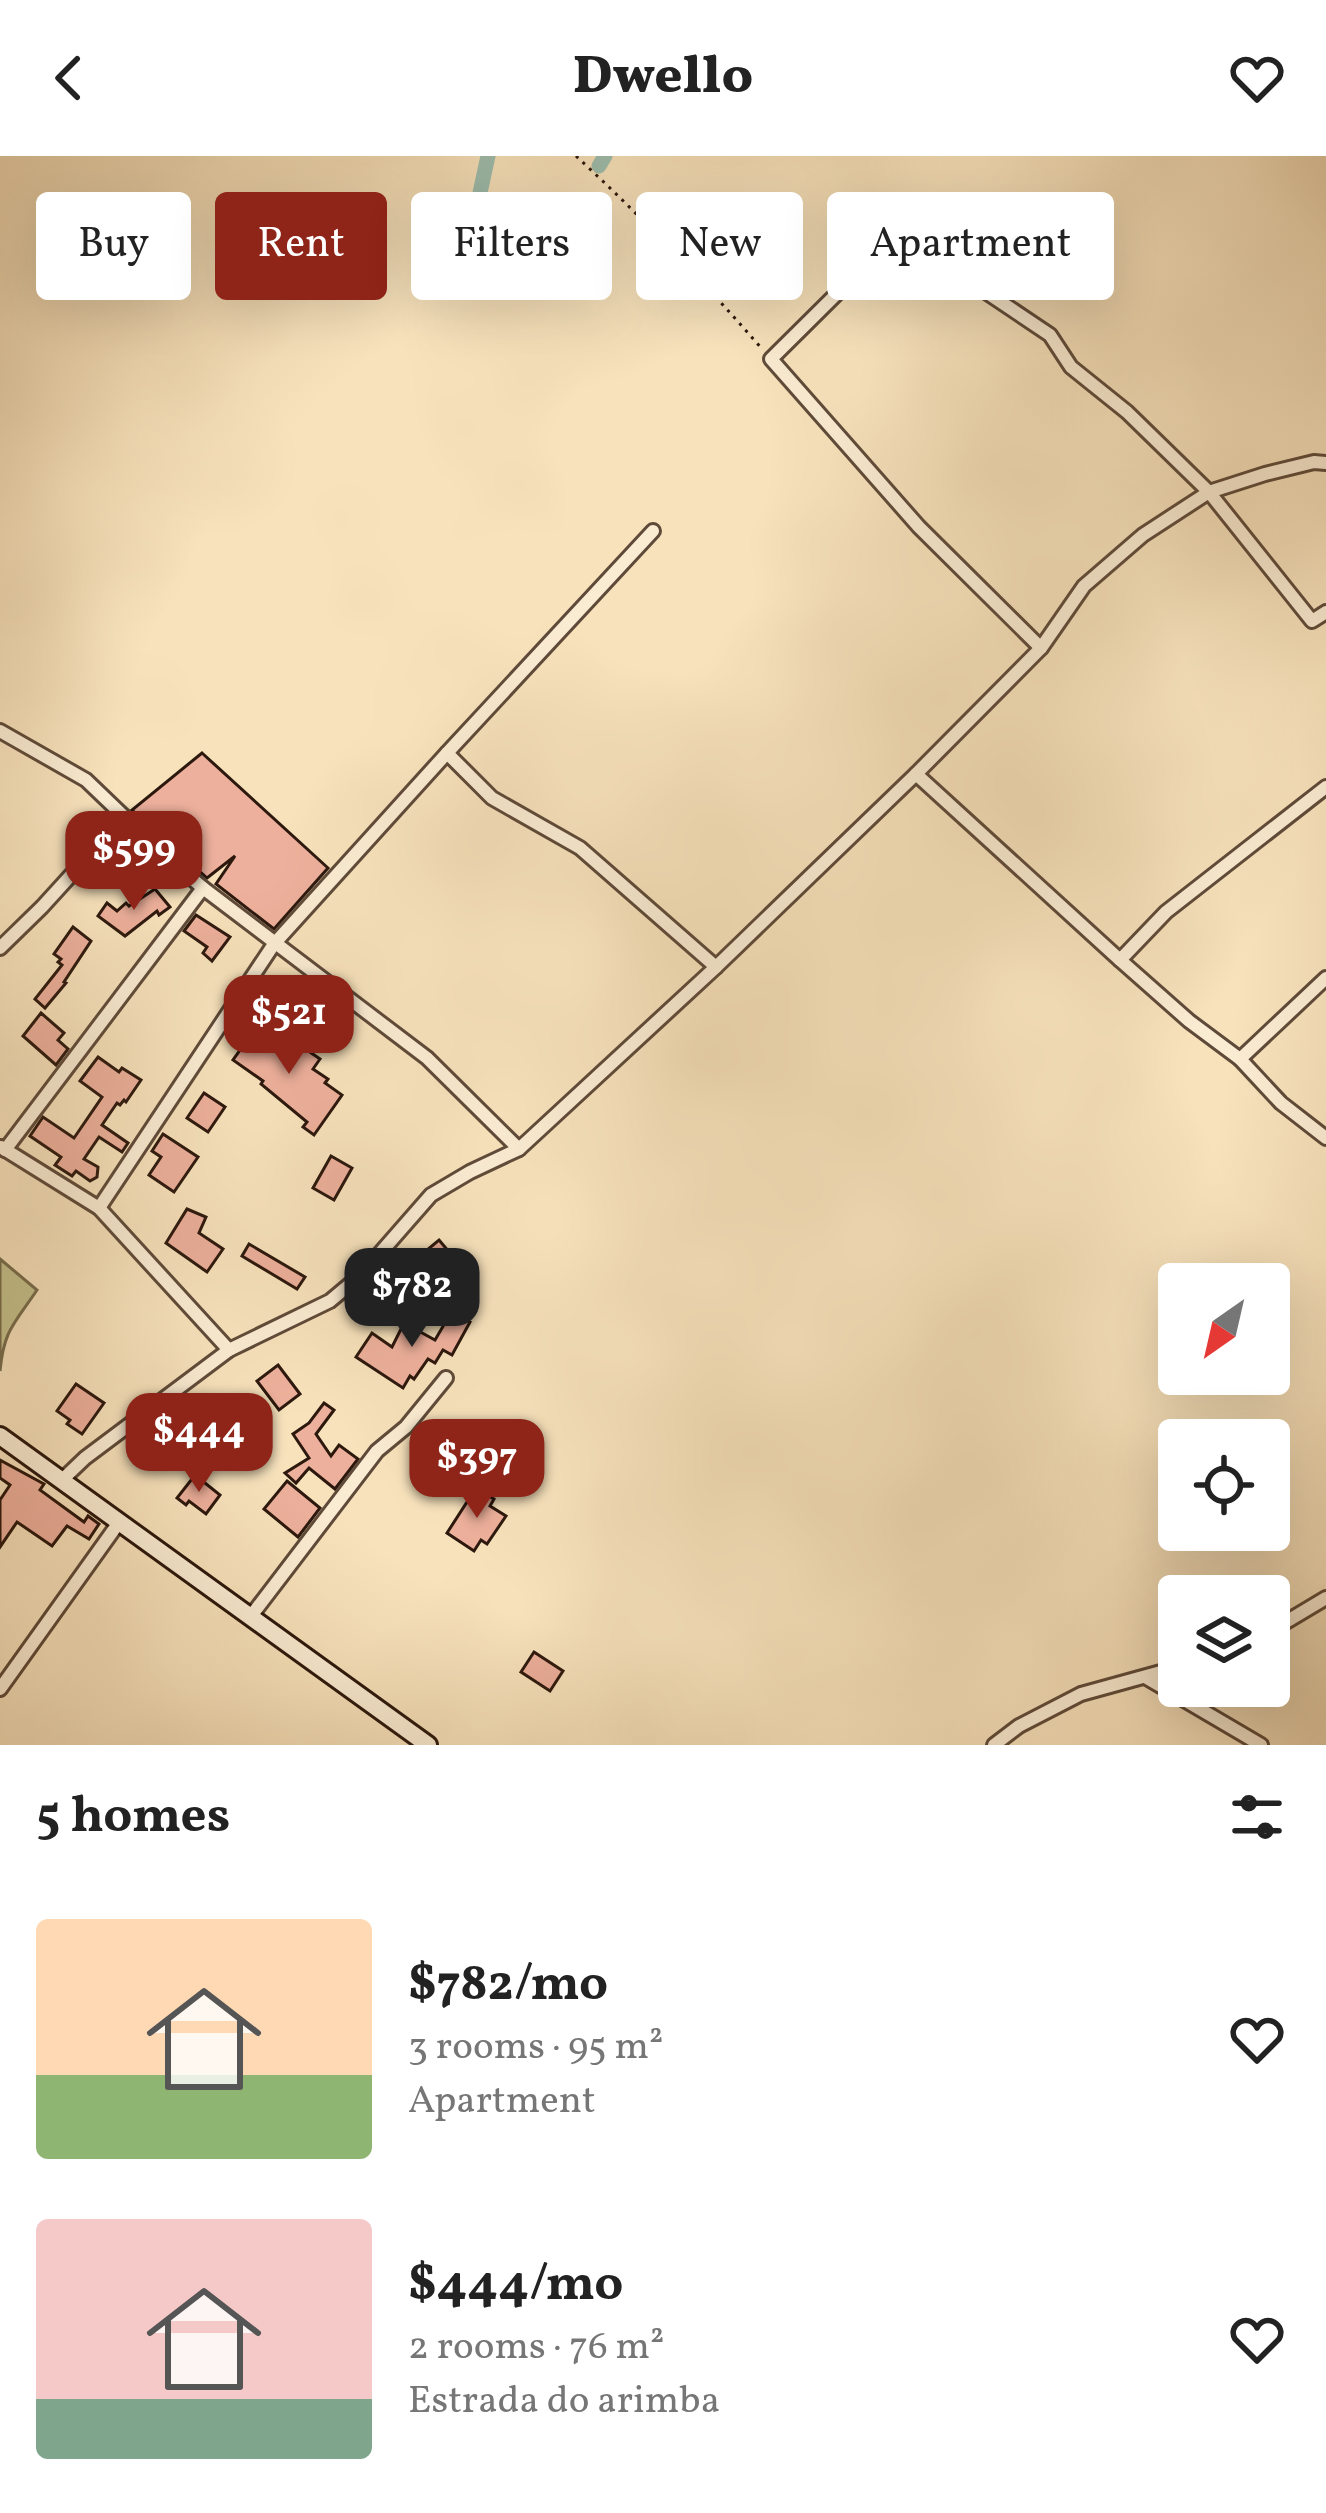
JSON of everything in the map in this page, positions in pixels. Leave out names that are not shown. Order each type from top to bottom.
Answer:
[{"type":"main road","points":[[0,1436],[428,1745]]},
{"type":"street","points":[[1041,648],[919,527],[771,359],[898,233],[1050,335],[1071,367],[1127,412],[1209,493],[1312,621],[1326,612]]},
{"type":"street","points":[[62,1480],[230,1350],[330,1301],[362,1275],[431,1195],[519,1149],[916,774],[1041,648],[1084,586],[1143,535],[1209,493],[1264,474],[1326,463]]},
{"type":"street","points":[[99,1208],[274,944],[653,531]]},
{"type":"street","points":[[0,730],[86,780],[203,888],[427,1058],[519,1149]]},
{"type":"street","points":[[446,753],[492,799],[580,848],[716,967]]},
{"type":"street","points":[[916,774],[1189,1022],[1240,1059],[1281,1102],[1326,1138]]},
{"type":"street","points":[[1120,959],[1166,912],[1326,787]]},
{"type":"street","points":[[0,949],[124,817]]},
{"type":"street","points":[[203,888],[3,1148],[99,1208],[230,1350]]},
{"type":"street","points":[[1240,1059],[1326,978]]},
{"type":"street","points":[[250,1616],[377,1451],[406,1427],[446,1378]]},
{"type":"street","points":[[0,1689],[120,1521]]},
{"type":"street","points":[[1290,1619],[1326,1598]]},
{"type":"street","points":[[994,1745],[1018,1726],[1081,1694],[1158,1674]]},
{"type":"street","points":[[1147,1678],[1261,1745]]},
{"type":"path","points":[[576,156],[636,212],[771,359]]},
{"type":"shaded area","points":[[0,1259],[37,1290],[8,1336],[0,1371]]},
{"type":"building","points":[[202,753],[328,868],[274,929],[216,884],[235,856],[207,878],[132,810]]},
{"type":"building","points":[[155,889],[170,907],[159,915],[157,911],[125,936],[98,916],[107,903],[117,911]]},
{"type":"building","points":[[196,915],[230,937],[212,961],[203,953],[207,947],[184,931]]},
{"type":"building","points":[[73,927],[91,941],[45,1008],[35,999],[62,965],[54,954]]},
{"type":"building","points":[[41,1013],[64,1033],[58,1040],[68,1049],[56,1065],[23,1036]]},
{"type":"building","points":[[245,1029],[275,1050],[285,1035],[320,1059],[313,1069],[342,1095],[314,1135],[303,1127],[307,1122],[263,1081],[233,1060],[240,1050],[233,1045]]},
{"type":"building","points":[[98,1057],[141,1080],[102,1125],[128,1143],[122,1152],[99,1137],[84,1159],[98,1167],[97,1177],[90,1181],[55,1165],[61,1157],[30,1136],[43,1117],[74,1138],[102,1097],[80,1081]]},
{"type":"building","points":[[204,1093],[225,1107],[208,1132],[187,1118]]},
{"type":"building","points":[[163,1134],[198,1157],[174,1192],[149,1175],[161,1157],[152,1151]]},
{"type":"building","points":[[331,1156],[352,1168],[334,1200],[313,1188]]},
{"type":"building","points":[[187,1209],[206,1217],[199,1233],[223,1249],[207,1272],[166,1243]]},
{"type":"building","points":[[439,1240],[455,1259],[430,1279],[415,1260]]},
{"type":"building","points":[[249,1244],[305,1277],[297,1289],[242,1256]]},
{"type":"building","points":[[452,1311],[470,1322],[452,1355],[443,1350],[435,1363],[428,1359],[403,1388],[356,1357],[372,1333],[392,1347],[404,1323],[435,1340]]},
{"type":"building","points":[[278,1365],[300,1394],[279,1410],[257,1381]]},
{"type":"building","points":[[76,1384],[104,1403],[82,1434],[57,1411]]},
{"type":"building","points":[[324,1403],[334,1410],[316,1434],[331,1456],[339,1445],[358,1459],[335,1489],[309,1468],[296,1483],[285,1473],[309,1458],[293,1434]]},
{"type":"building","points":[[0,1460],[44,1484],[40,1490],[84,1522],[88,1516],[99,1524],[89,1539],[67,1526],[52,1546],[17,1522],[0,1547],[0,1500],[10,1485],[0,1478]]},
{"type":"building","points":[[195,1475],[220,1495],[206,1514],[177,1498]]},
{"type":"building","points":[[287,1481],[320,1508],[298,1537],[264,1509]]},
{"type":"building","points":[[476,1488],[494,1499],[490,1506],[506,1516],[487,1544],[481,1540],[474,1551],[447,1533]]},
{"type":"building","points":[[534,1652],[563,1671],[550,1691],[521,1672]]},
{"type":"waterway","points":[[480,192],[488,156]]},
{"type":"waterway","points":[[599,166],[605,156]]}]
